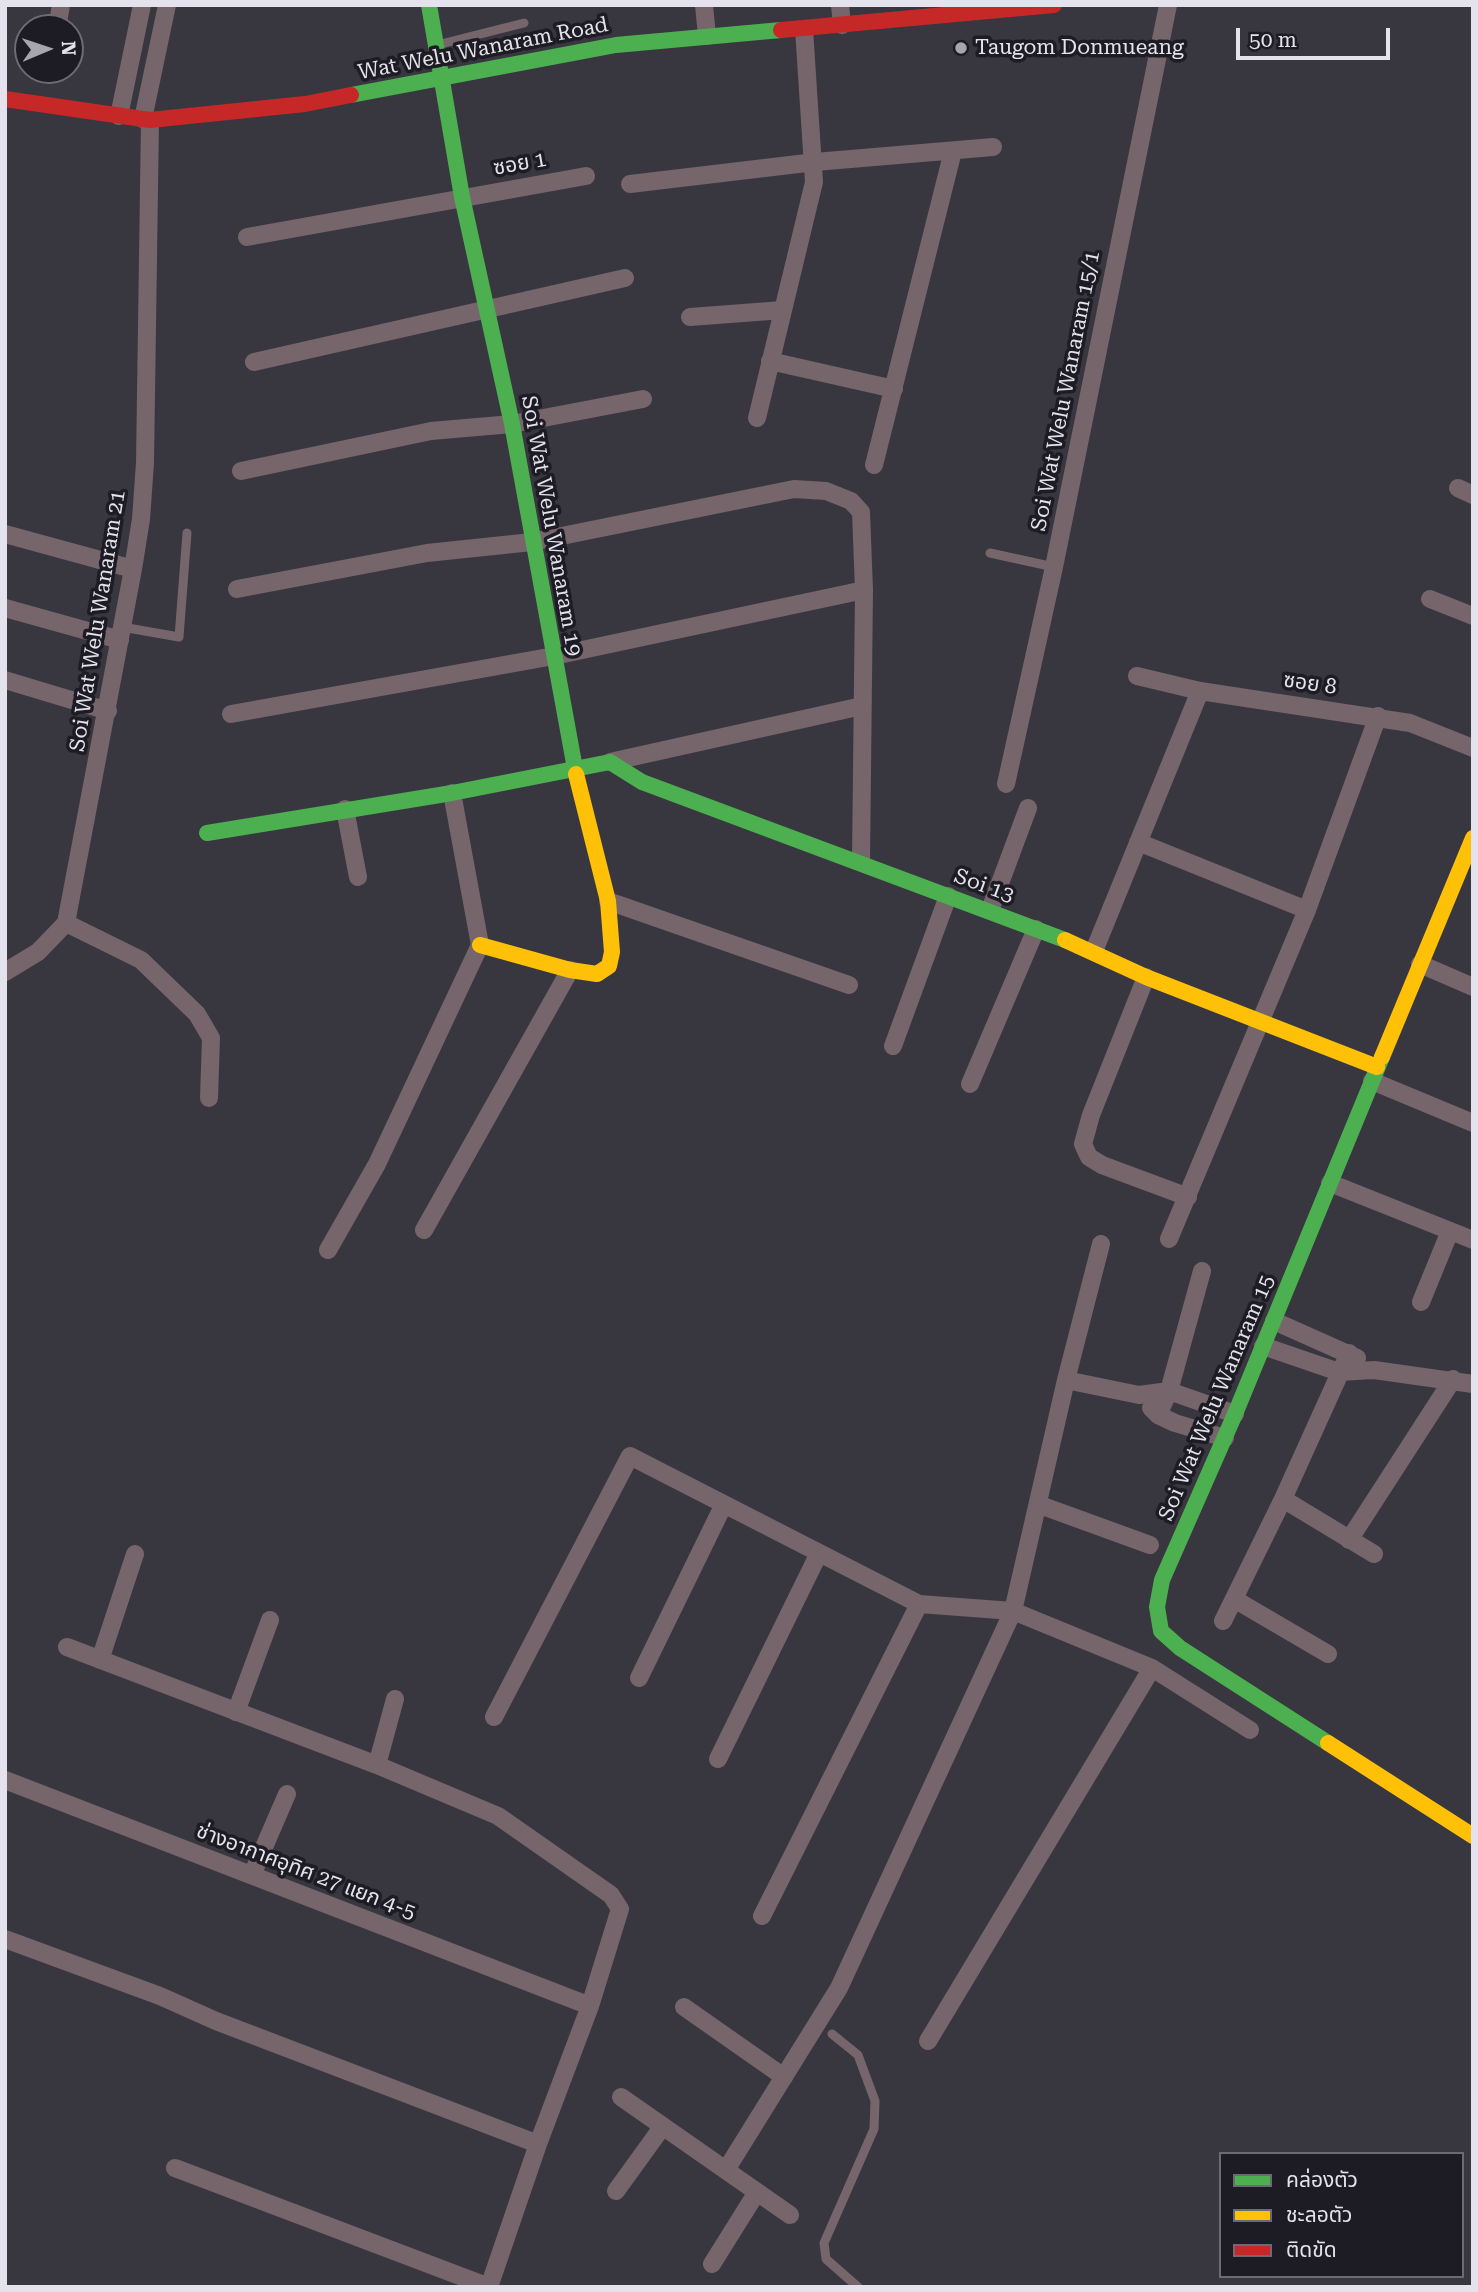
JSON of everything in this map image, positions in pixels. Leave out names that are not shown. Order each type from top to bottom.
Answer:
[{"type":"street","points":[[118,116],[142,5]]},
{"type":"street","name":"Soi Wat Welu Wanaram 21","points":[[66,923],[108,711],[141,519],[145,463],[146,119],[167,5]]},
{"type":"street","name":"Soi Wat Welu Wanaram 19","points":[[429,5],[462,198],[512,424],[574,766],[608,901],[612,952],[609,966],[597,974],[570,970]]},
{"type":"street","points":[[704,5],[707,36]]},
{"type":"street","points":[[840,5],[842,25]]},
{"type":"street","name":"Wat Welu Wanaram Road","points":[[5,99],[146,119],[305,104],[616,45],[1054,5]]},
{"type":"street","name":"Soi Wat Welu Wanaram 15/1","points":[[1006,784],[1054,567],[1168,5]]},
{"type":"street","points":[[757,418],[814,182],[815,162],[804,29]]},
{"type":"street","points":[[630,184],[815,162],[993,147]]},
{"type":"street","points":[[874,465],[953,150]]},
{"type":"street","name":"ซอย 1","points":[[247,237],[586,176]]},
{"type":"street","points":[[254,362],[489,311],[625,278]]},
{"type":"street","points":[[690,317],[783,310]]},
{"type":"street","points":[[770,361],[894,389]]},
{"type":"street","points":[[241,471],[431,431],[512,424],[643,399]]},
{"type":"street","points":[[237,589],[427,554],[532,542],[794,489],[826,491],[851,501],[861,512],[864,590],[861,861]]},
{"type":"street","points":[[5,534],[133,569]]},
{"type":"street","points":[[231,714],[554,656],[864,590]]},
{"type":"street","points":[[1430,599],[1473,616]]},
{"type":"street","points":[[5,608],[121,634]]},
{"type":"street","name":"ซอย 8","points":[[1137,676],[1200,691],[1378,716],[1410,723],[1473,748]]},
{"type":"street","points":[[5,680],[108,711]]},
{"type":"street","points":[[1094,951],[1200,691]]},
{"type":"street","points":[[207,833],[452,793],[574,766],[610,762],[862,706]]},
{"type":"street","points":[[1170,1239],[1307,910],[1378,716]]},
{"type":"street","name":"Soi 13","points":[[610,762],[642,782],[861,861],[1094,951],[1146,977],[1262,1022],[1374,1074]]},
{"type":"street","points":[[328,1250],[377,1164],[480,945],[452,793]]},
{"type":"street","points":[[990,910],[1028,808]]},
{"type":"street","points":[[345,809],[358,877]]},
{"type":"street","name":"Soi Wat Welu Wanaram 15","points":[[1473,838],[1468,861],[1420,964],[1225,1438],[1162,1580],[1157,1607],[1161,1631],[1223,1678],[1473,1836]]},
{"type":"street","points":[[1138,842],[1307,910]]},
{"type":"street","points":[[892,1046],[948,896]]},
{"type":"street","points":[[608,901],[849,985]]},
{"type":"street","points":[[5,972],[38,952],[66,923],[141,960],[197,1014],[211,1038],[209,1098]]},
{"type":"street","points":[[970,1084],[1037,929]]},
{"type":"street","points":[[424,1230],[570,970],[480,945]]},
{"type":"street","points":[[1420,964],[1473,987]]},
{"type":"street","points":[[1146,977],[1091,1115],[1083,1144],[1089,1157],[1102,1165],[1188,1197]]},
{"type":"street","points":[[1374,1074],[1473,1123]]},
{"type":"street","points":[[1330,1183],[1473,1240]]},
{"type":"street","points":[[1421,1303],[1450,1231]]},
{"type":"street","points":[[726,2170],[839,1989],[1013,1611],[1040,1505],[1066,1380],[1101,1244]]},
{"type":"street","points":[[1158,1415],[1169,1391],[1202,1271]]},
{"type":"street","points":[[1274,1321],[1349,1353],[1374,1370]]},
{"type":"street","points":[[1263,1346],[1339,1372],[1374,1370],[1453,1379],[1473,1384]]},
{"type":"street","points":[[1223,1621],[1283,1499],[1349,1353]]},
{"type":"street","points":[[1349,1540],[1453,1379]]},
{"type":"street","points":[[1066,1380],[1139,1395],[1169,1391],[1235,1414]]},
{"type":"street","points":[[1139,1395],[1158,1415],[1225,1438]]},
{"type":"street","points":[[494,1717],[630,1456],[919,1604],[1013,1611],[1152,1668],[1250,1730]]},
{"type":"street","points":[[1283,1499],[1374,1554]]},
{"type":"street","points":[[639,1678],[724,1504]]},
{"type":"street","points":[[1040,1505],[1150,1545]]},
{"type":"street","points":[[718,1759],[819,1553]]},
{"type":"street","points":[[100,1660],[135,1554]]},
{"type":"street","points":[[1234,1599],[1328,1654]]},
{"type":"street","points":[[762,1916],[919,1604]]},
{"type":"street","points":[[236,1712],[270,1620]]},
{"type":"street","points":[[67,1647],[377,1765],[498,1816],[611,1895],[620,1909],[590,2006],[538,2144],[489,2287],[175,2168]]},
{"type":"street","points":[[928,2041],[1152,1668]]},
{"type":"street","points":[[377,1765],[395,1699]]},
{"type":"street","name":"ช่างอากาศอุทิศ 27 แยก 4-5","points":[[5,1780],[590,2006]]},
{"type":"street","points":[[252,1875],[287,1794]]},
{"type":"street","points":[[5,1938],[538,2144]]},
{"type":"street","points":[[684,2007],[784,2077]]},
{"type":"street","points":[[621,2096],[790,2215]]},
{"type":"street","points":[[615,2190],[663,2126]]},
{"type":"street","points":[[712,2264],[757,2192]]},
{"type":"lane","points":[[435,46],[524,23]]},
{"type":"lane","points":[[121,634],[179,637],[187,533]]},
{"type":"lane","points":[[990,553],[1054,567]]},
{"type":"lane","points":[[832,2034],[858,2055],[875,2101],[874,2129],[824,2243],[826,2259],[858,2287]]},
{"type":"traffic: fast","points":[[429,5],[462,197],[512,424],[576,774]]},
{"type":"traffic: fast","points":[[351,95],[616,45],[781,30]]},
{"type":"traffic: fast","points":[[207,833],[452,793],[610,762],[642,782],[1065,940]]},
{"type":"traffic: fast","points":[[1328,1743],[1180,1648],[1161,1631],[1157,1607],[1162,1580],[1235,1414],[1382,1057]]},
{"type":"traffic: slow","points":[[480,945],[570,970],[597,974],[609,966],[612,952],[608,901],[576,774]]},
{"type":"traffic: slow","points":[[1382,1057],[1473,838]]},
{"type":"traffic: slow","points":[[1065,940],[1146,977],[1377,1067]]},
{"type":"traffic: slow","points":[[1328,1743],[1473,1836]]},
{"type":"traffic: jam","points":[[781,30],[1054,5]]},
{"type":"traffic: jam","points":[[5,99],[150,120],[305,104],[351,95]]},
{"type":"place","name":"Taugom Donmueang","points":[[961,48]]}]
